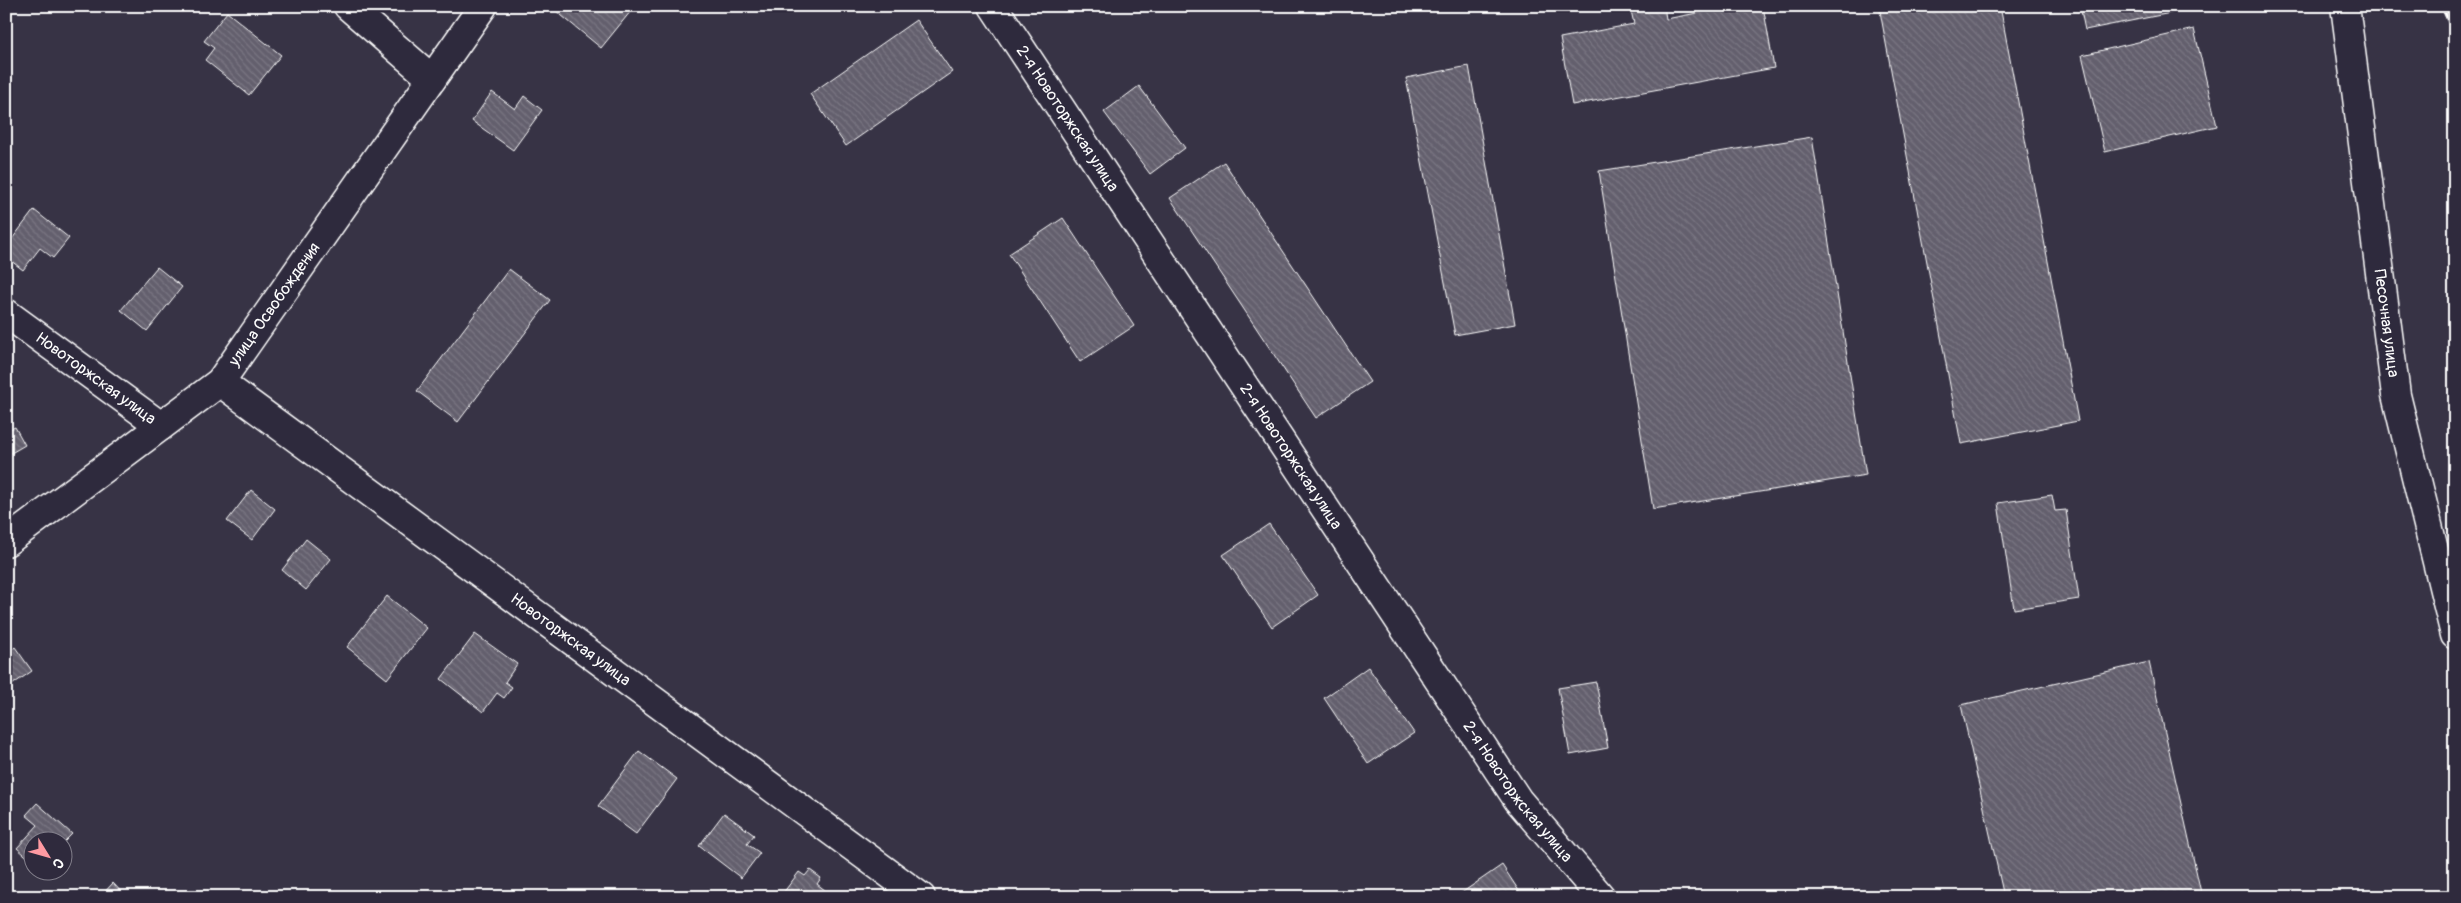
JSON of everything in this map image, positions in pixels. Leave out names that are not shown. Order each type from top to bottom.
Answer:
[{"type":"street","points":[[348,6],[432,79]]},
{"type":"street","name":"улица Освобождения","points":[[6,542],[220,382],[483,6]]},
{"type":"street","name":"2-я Новоторжская улица","points":[[994,6],[1518,800],[1601,897]]},
{"type":"street","name":"Песочная улица","points":[[2346,6],[2396,395],[2455,635]]},
{"type":"street","name":"Новоторжская улица","points":[[6,313],[161,426]]},
{"type":"street","name":"Новоторжская улица","points":[[220,382],[921,897]]},
{"type":"building","points":[[550,6],[635,6],[601,48]]},
{"type":"building","points":[[1630,6],[1664,6],[1666,19],[1734,6],[1763,6],[1774,68],[1572,105],[1560,38],[1634,24]]},
{"type":"building","points":[[1879,6],[2000,6],[2078,421],[1961,444]]},
{"type":"building","points":[[2080,6],[2180,6],[2181,11],[2085,30]]},
{"type":"building","points":[[227,12],[281,55],[249,95],[205,60],[214,48],[204,41]]},
{"type":"building","points":[[916,20],[952,72],[846,146],[810,94]]},
{"type":"building","points":[[2194,29],[2217,126],[2105,152],[2082,55]]},
{"type":"building","points":[[1469,66],[1515,324],[1455,335],[1406,78]]},
{"type":"building","points":[[1139,86],[1185,148],[1150,174],[1104,112]]},
{"type":"building","points":[[492,92],[515,109],[524,96],[542,110],[513,150],[472,121]]},
{"type":"building","points":[[1812,137],[1866,475],[1653,509],[1599,171]]},
{"type":"building","points":[[1224,162],[1370,382],[1316,418],[1170,198]]},
{"type":"building","points":[[34,210],[69,238],[53,258],[40,248],[23,270],[6,257],[6,247]]},
{"type":"building","points":[[1063,218],[1134,326],[1080,362],[1009,254]]},
{"type":"building","points":[[157,267],[182,287],[147,331],[121,310]]},
{"type":"building","points":[[509,269],[550,300],[458,422],[417,391]]},
{"type":"building","points":[[15,427],[25,445],[6,456],[6,431]]},
{"type":"building","points":[[251,490],[275,509],[252,540],[227,521]]},
{"type":"building","points":[[2052,495],[2055,511],[2066,510],[2079,599],[2014,609],[1998,503]]},
{"type":"building","points":[[1269,524],[1318,595],[1272,627],[1223,555]]},
{"type":"building","points":[[306,539],[331,559],[306,590],[282,570]]},
{"type":"building","points":[[387,596],[427,628],[387,679],[347,647]]},
{"type":"building","points":[[475,634],[517,664],[505,682],[512,687],[504,698],[497,693],[483,712],[441,679]]},
{"type":"building","points":[[15,647],[32,671],[6,689],[6,654]]},
{"type":"building","points":[[2149,662],[2202,897],[2004,897],[1961,705]]},
{"type":"building","points":[[1368,667],[1414,733],[1368,764],[1324,698]]},
{"type":"building","points":[[1596,682],[1608,748],[1570,755],[1558,688]]},
{"type":"building","points":[[639,751],[677,779],[636,834],[598,806]]},
{"type":"building","points":[[37,803],[67,830],[33,830],[38,825],[26,815]]},
{"type":"building","points":[[724,813],[754,835],[747,844],[760,853],[741,878],[699,846]]},
{"type":"building","points":[[22,843],[22,852],[17,848]]},
{"type":"building","points":[[1502,865],[1523,897],[1462,897],[1460,894]]},
{"type":"building","points":[[810,870],[821,878],[817,884],[834,897],[780,897],[799,872],[805,876]]},
{"type":"building","points":[[113,883],[126,897],[100,897]]},
{"type":"railway","points":[[2442,6],[2455,35]]}]
